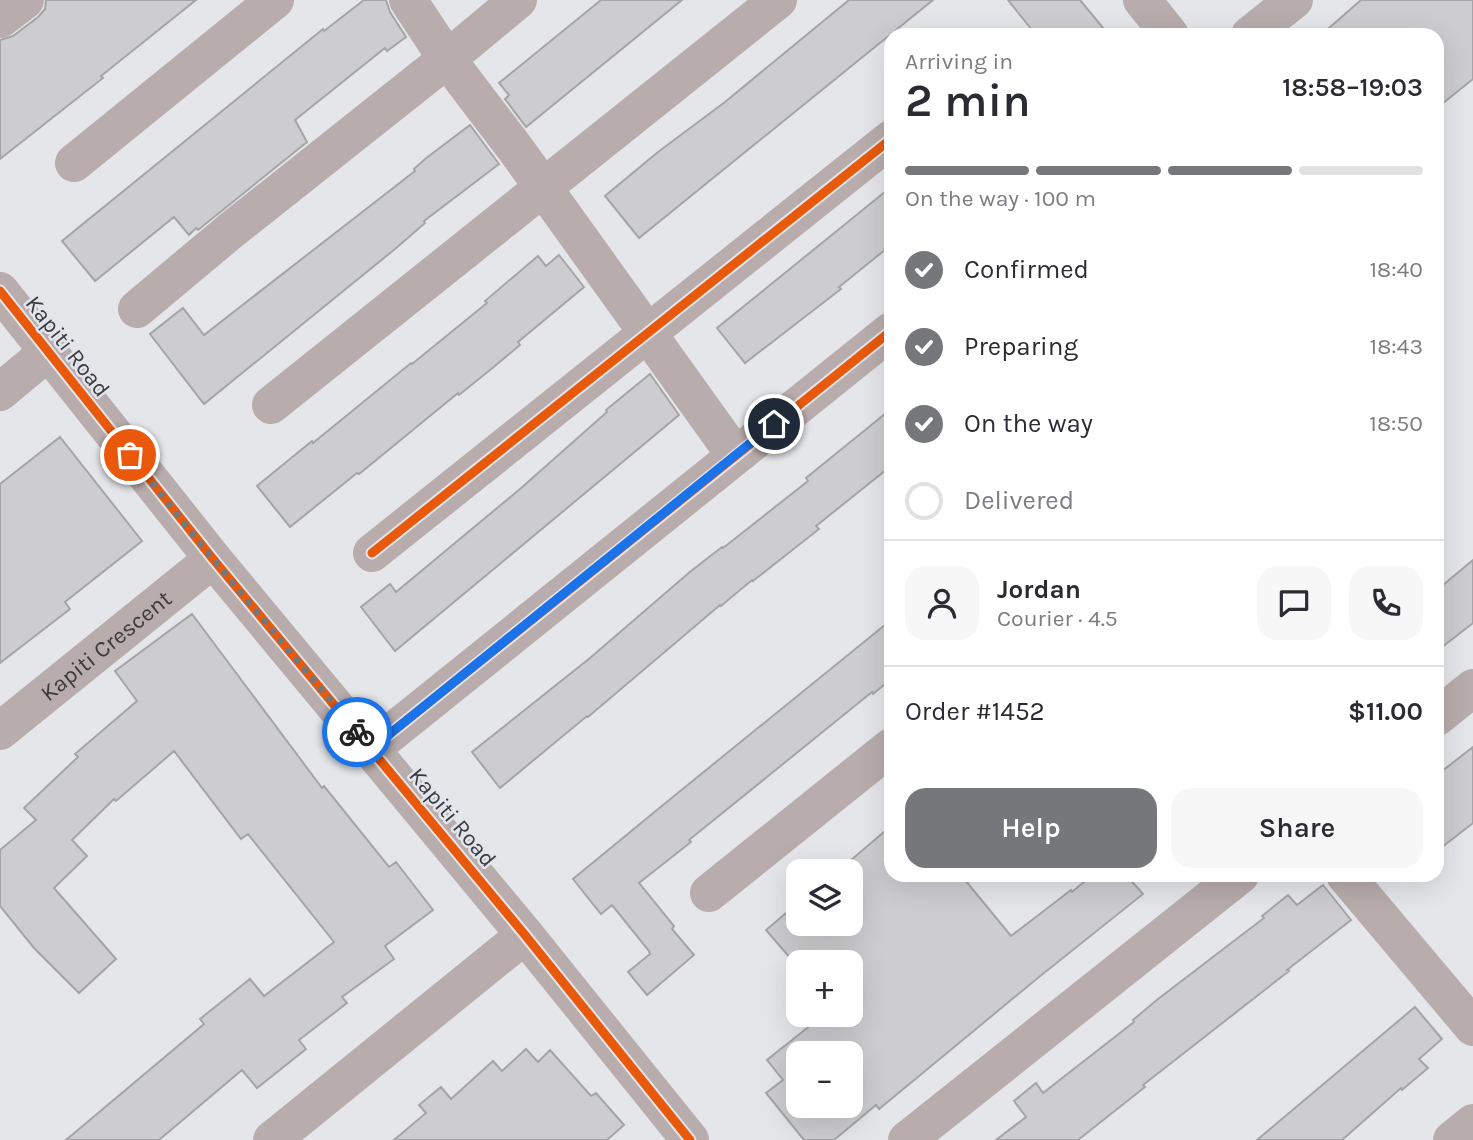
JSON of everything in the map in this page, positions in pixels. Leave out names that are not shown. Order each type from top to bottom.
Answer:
[{"type":"street","points":[[0,19],[25,0]]},
{"type":"street","points":[[74,163],[275,0]]},
{"type":"street","points":[[408,0],[447,59],[517,151],[735,455]]},
{"type":"street","points":[[137,309],[238,224],[518,0]]},
{"type":"street","points":[[271,405],[778,0]]},
{"type":"street","points":[[1142,0],[1164,28]]},
{"type":"street","points":[[1259,28],[1294,0]]},
{"type":"street","points":[[372,553],[884,145]]},
{"type":"street","name":"Kapiti Road","points":[[0,291],[213,559],[525,935],[690,1140]]},
{"type":"street","points":[[371,749],[884,337]]},
{"type":"street","points":[[0,391],[48,352]]},
{"type":"street","name":"Kapiti Crescent","points":[[0,731],[213,559]]},
{"type":"street","points":[[1444,711],[1473,688]]},
{"type":"street","points":[[709,893],[884,753]]},
{"type":"street","points":[[907,1140],[1231,882]]},
{"type":"street","points":[[1351,882],[1473,1027]]},
{"type":"street","points":[[272,1140],[525,935]]},
{"type":"street","points":[[1452,1140],[1473,1123]]},
{"type":"building","points":[[46,0],[196,0],[0,159],[0,40],[13,36],[38,17],[45,9]]},
{"type":"building","points":[[364,0],[386,0],[390,12],[406,37],[387,51],[385,48],[295,120],[307,142],[198,230],[196,228],[189,235],[174,217],[95,281],[62,241],[323,29],[324,31]]},
{"type":"building","points":[[601,0],[682,0],[526,127],[505,99],[509,95],[499,83]]},
{"type":"building","points":[[849,0],[933,0],[898,28],[884,28],[884,40],[639,238],[605,196]]},
{"type":"building","points":[[1008,0],[1080,0],[1103,28],[1030,28]]},
{"type":"building","points":[[1361,0],[1473,0],[1473,79],[1444,102],[1444,28],[1329,28]]},
{"type":"building","points":[[470,125],[499,164],[424,221],[425,223],[395,249],[204,404],[150,334],[183,308],[204,335]]},
{"type":"building","points":[[884,193],[884,251],[839,287],[841,289],[745,363],[717,328]]},
{"type":"building","points":[[559,255],[584,287],[518,342],[520,345],[490,370],[290,527],[257,486],[487,303],[485,301],[538,256],[546,266]]},
{"type":"building","points":[[650,374],[679,415],[395,651],[361,607],[390,584],[396,592],[520,489],[607,412],[606,410]]},
{"type":"building","points":[[884,415],[884,472],[816,526],[819,529],[720,605],[500,788],[472,752],[590,658],[691,571],[808,481],[806,478]]},
{"type":"building","points":[[60,437],[142,541],[65,602],[70,609],[0,663],[0,484]]},
{"type":"building","points":[[1473,560],[1473,623],[1444,646],[1444,584]]},
{"type":"building","points":[[192,614],[322,788],[324,786],[389,867],[396,862],[433,910],[385,946],[394,959],[342,997],[347,1003],[299,1040],[306,1049],[257,1088],[242,1070],[159,1140],[66,1140],[204,1024],[200,1019],[250,979],[264,996],[334,942],[248,834],[241,839],[174,751],[116,801],[114,799],[72,840],[87,856],[54,888],[116,959],[79,993],[34,948],[0,906],[0,850],[36,820],[24,808],[78,757],[75,754],[137,701],[115,671]]},
{"type":"building","points":[[884,626],[884,685],[639,883],[694,955],[647,995],[628,972],[650,954],[649,951],[612,905],[601,914],[573,879]]},
{"type":"building","points":[[1473,747],[1473,823],[1444,846],[1444,770]]},
{"type":"building","points":[[884,832],[884,882],[967,882],[1011,936],[1084,882],[1132,882],[1143,894],[879,1109],[876,1105],[863,1116],[863,1041],[791,1041],[808,1027],[863,1027],[863,950],[786,950],[786,953],[766,930],[786,913],[786,936],[863,936],[863,859],[852,859]]},
{"type":"building","points":[[1323,885],[1351,920],[1078,1140],[996,1140],[1026,1117],[1014,1101],[1036,1083],[1043,1093],[1134,1022],[1133,1020],[1158,999],[1264,918],[1262,916],[1288,895],[1297,905]]},
{"type":"building","points":[[1415,1007],[1442,1039],[1419,1059],[1428,1068],[1402,1090],[1401,1088],[1342,1140],[1257,1140]]},
{"type":"building","points":[[786,1045],[786,1118],[766,1093],[783,1080],[767,1060]]},
{"type":"building","points":[[526,1049],[538,1062],[550,1050],[591,1096],[596,1093],[624,1125],[607,1140],[394,1140],[426,1113],[419,1105],[441,1087],[451,1099],[493,1061],[502,1071]]},
{"type":"building","points":[[786,1118],[860,1118],[834,1140],[804,1140]]},
{"type":"cycle path","points":[[372,553],[884,145]]},
{"type":"cycle path","points":[[0,291],[213,559],[525,935],[690,1140]]},
{"type":"cycle path","points":[[371,749],[884,337]]},
{"type":"way so far","points":[[130,455],[357,732]]},
{"type":"route","points":[[357,732],[371,749],[774,424]]}]
